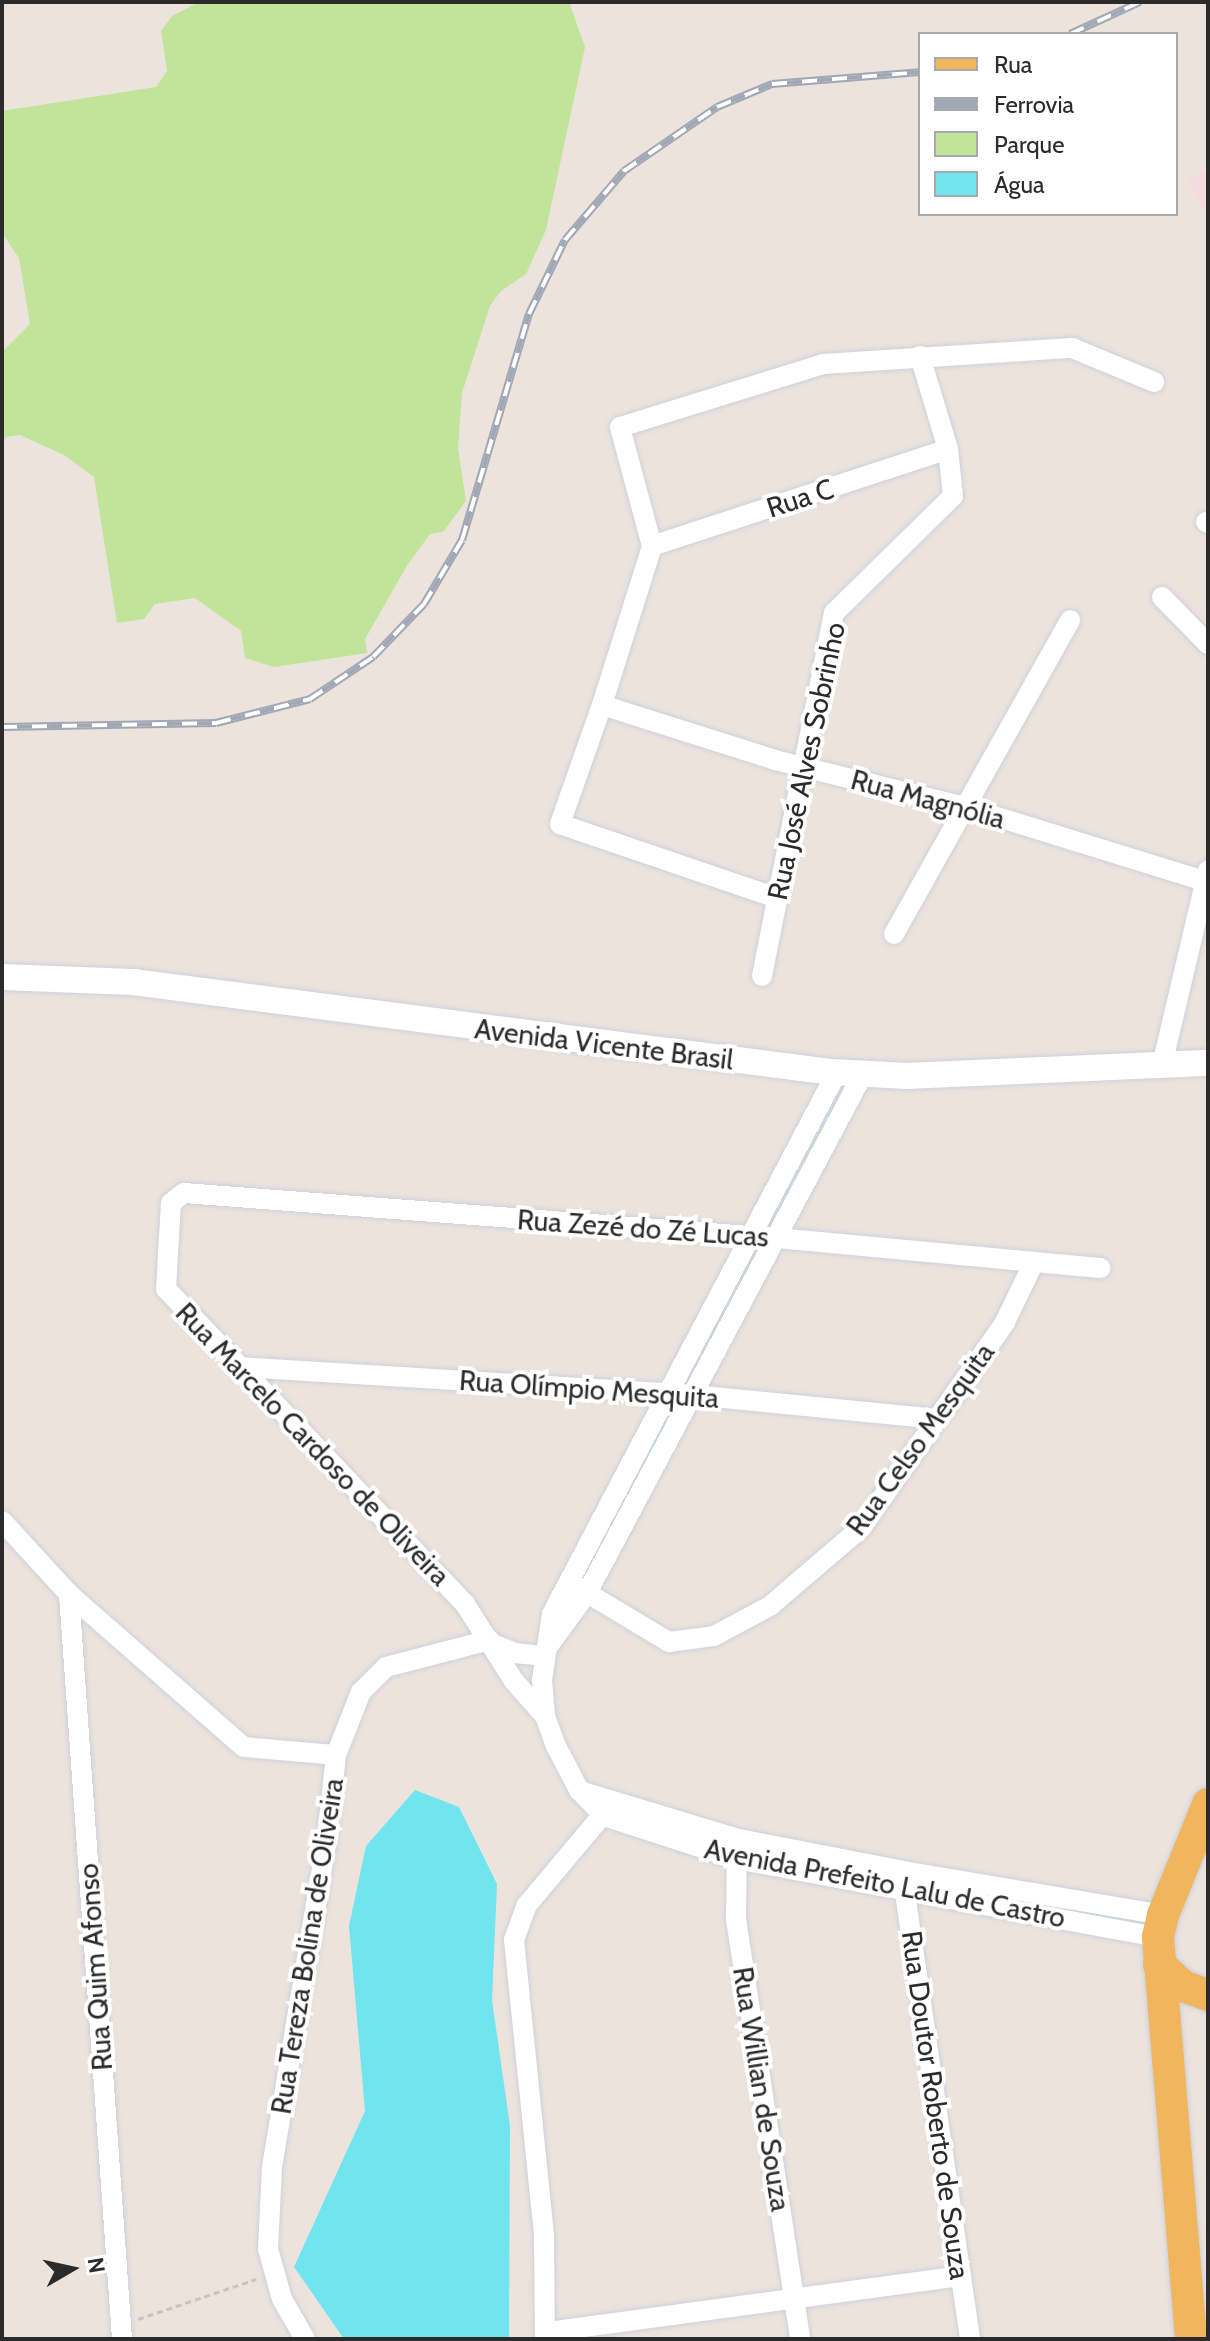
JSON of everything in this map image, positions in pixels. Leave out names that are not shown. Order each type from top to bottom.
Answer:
[{"type":"main road","points":[[1191,2339],[1160,1939],[1178,1879],[1208,1804]]},
{"type":"main road","points":[[1178,1879],[1208,1866]]},
{"type":"main road","points":[[1160,1939],[1183,1986],[1208,1995]]},
{"type":"street","points":[[777,898],[560,824],[602,705],[652,546],[620,427],[823,364],[1072,348],[1154,382]]},
{"type":"street","name":"Rua José Alves Sobrinho","points":[[762,976],[834,613],[953,496],[948,449],[920,356]]},
{"type":"street","name":"Rua C","points":[[652,546],[948,449]]},
{"type":"street","points":[[1162,597],[1208,644]]},
{"type":"street","points":[[894,934],[1070,620]]},
{"type":"street","name":"Rua Magnólia","points":[[602,705],[802,766],[965,807],[1207,878]]},
{"type":"street","points":[[1162,1065],[1207,878]]},
{"type":"street","name":"Avenida Vicente Brasil","points":[[2,977],[133,982],[850,1073],[907,1076],[1208,1063]]},
{"type":"street","points":[[546,1653],[587,1593],[776,1238],[850,1073]]},
{"type":"street","name":"Avenida Prefeito Lalu de Castro","points":[[850,1073],[751,1236],[552,1614],[542,1680],[545,1716],[556,1746],[579,1790],[608,1809],[737,1849],[903,1880],[1160,1939]]},
{"type":"street","name":"Rua Zezé do Zé Lucas","points":[[184,1193],[776,1238],[1101,1268]]},
{"type":"street","name":"Rua Marcelo Cardoso de Oliveira","points":[[184,1193],[171,1203],[166,1289],[438,1575],[492,1642]]},
{"type":"street","name":"Rua Celso Mesquita","points":[[569,1582],[669,1642],[714,1636],[770,1606],[861,1528],[1005,1322],[1034,1262]]},
{"type":"street","name":"Rua Olímpio Mesquita","points":[[239,1367],[668,1393],[938,1419]]},
{"type":"street","points":[[2,1521],[69,1594],[244,1747],[336,1755]]},
{"type":"street","name":"Rua Quim Afonso","points":[[69,1594],[121,2332]]},
{"type":"street","points":[[492,1642],[514,1681],[545,1716]]},
{"type":"street","name":"Rua Tereza Bolina de Oliveira","points":[[305,2339],[282,2299],[268,2249],[272,2167],[327,1838],[336,1755],[361,1692],[386,1667],[432,1652],[492,1642],[515,1653],[546,1653]]},
{"type":"street","points":[[608,1809],[527,1905],[514,1940],[544,2235],[546,2336],[633,2330],[794,2299],[961,2276]]},
{"type":"street","name":"Rua Willian de Souza","points":[[737,1849],[736,1919],[800,2339]]},
{"type":"street","name":"Rua Doutor Roberto de Souza","points":[[903,1880],[970,2339]]},
{"type":"path","points":[[121,2332],[275,2273]]},
{"type":"shaded area","points":[[1208,168],[1208,216],[1186,180]]},
{"type":"green space","points":[[199,2],[569,2],[585,47],[546,230],[526,274],[501,291],[490,306],[462,393],[458,448],[466,501],[443,532],[430,534],[408,564],[365,639],[367,653],[274,667],[245,658],[241,631],[195,598],[155,604],[144,619],[117,623],[94,477],[64,455],[20,435],[6,437],[2,443],[2,352],[30,324],[19,258],[2,233],[2,111],[156,87],[167,71],[161,31],[172,16]]},
{"type":"water","points":[[415,1790],[459,1807],[497,1884],[492,2000],[510,2126],[509,2339],[344,2339],[294,2267],[365,2111],[349,1926],[366,1846]]},
{"type":"railway","points":[[1074,32],[1140,2]]},
{"type":"railway","points":[[2,727],[216,723],[310,699],[373,657],[424,604],[462,540],[529,314],[565,240],[624,171],[717,107],[772,84],[918,72]]}]
